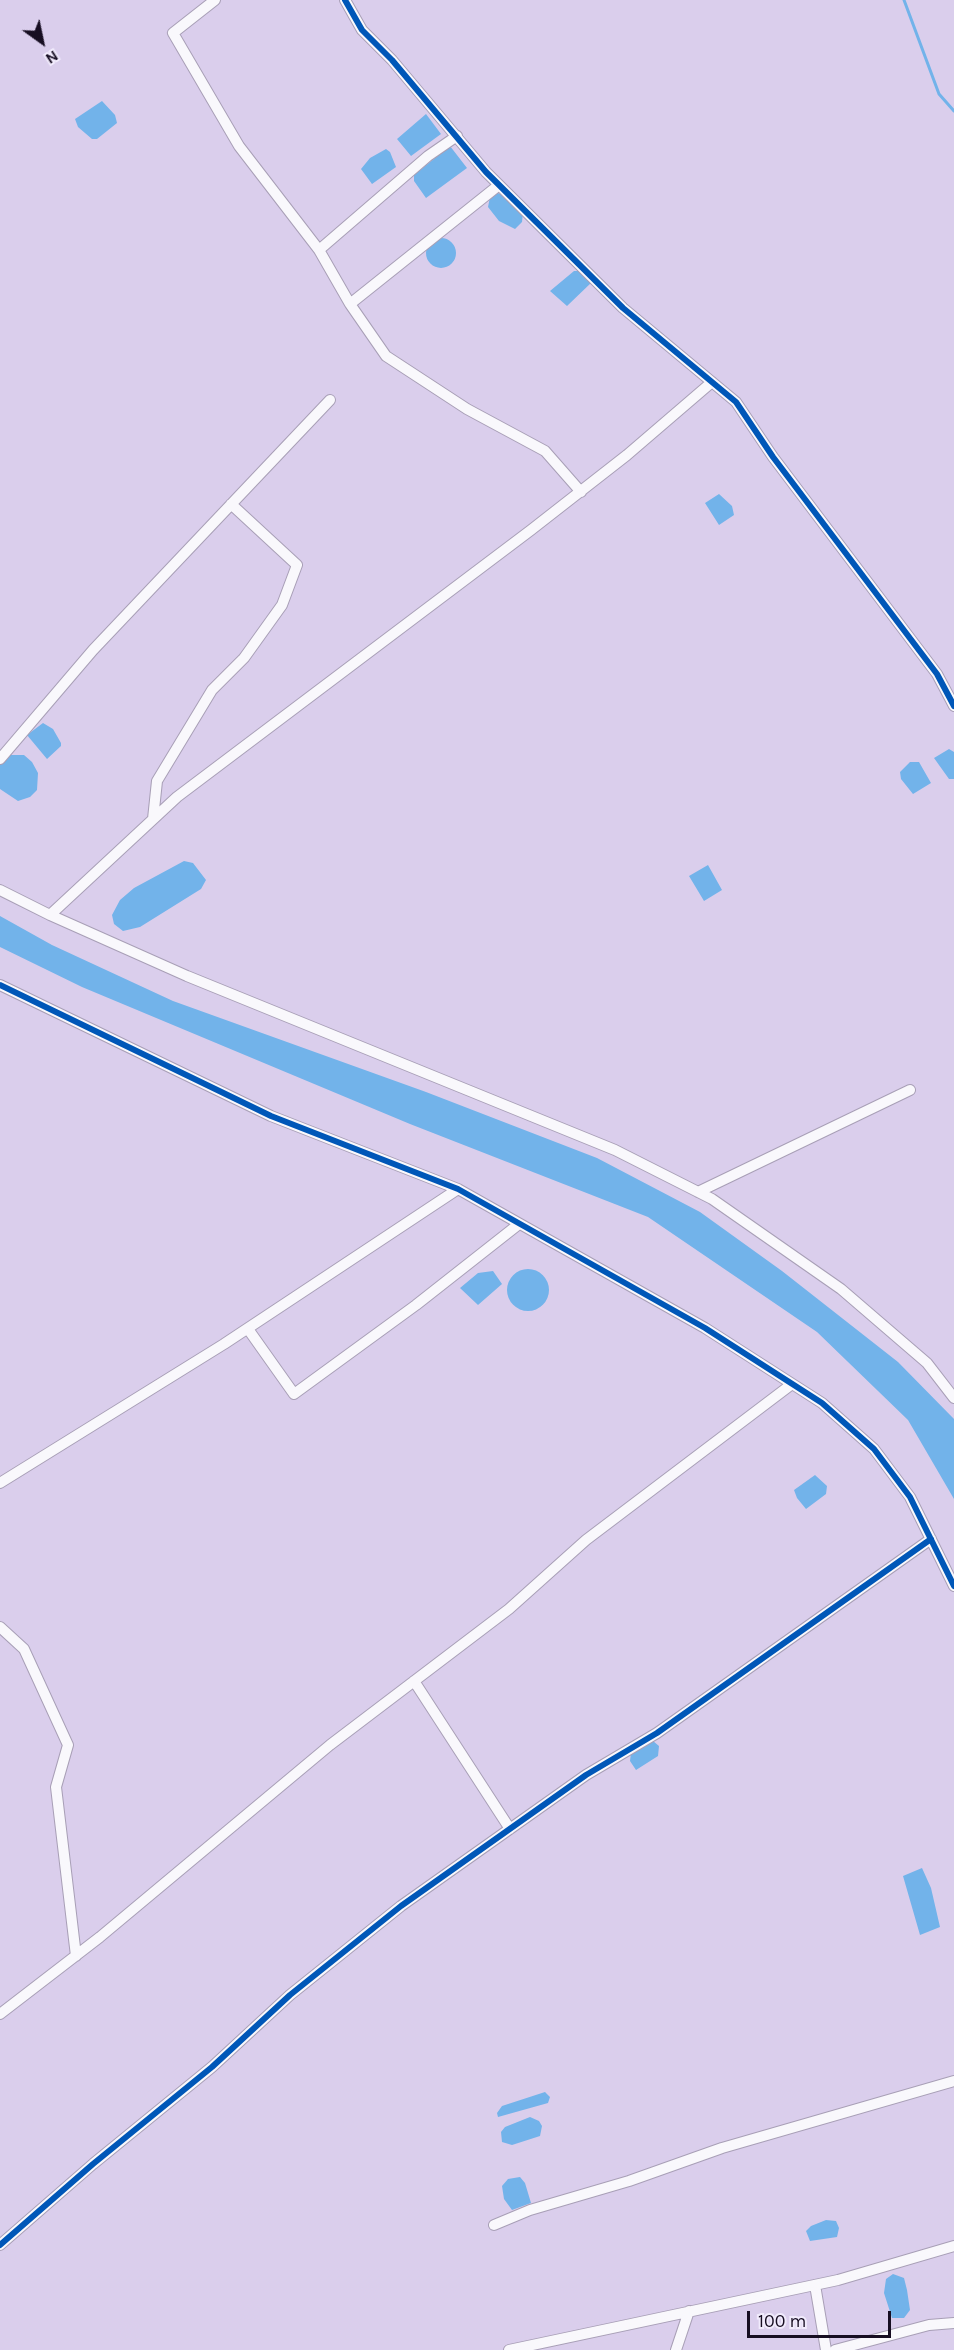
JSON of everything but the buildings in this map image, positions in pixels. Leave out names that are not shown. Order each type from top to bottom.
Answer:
[{"type":"street","points":[[215,0],[173,33],[239,146],[319,250],[350,303],[386,356],[436,390],[545,451],[581,492]]},
{"type":"street","points":[[345,0],[362,30],[392,60],[499,185],[623,308],[736,402],[773,457],[937,674],[954,706]]},
{"type":"street","points":[[319,250],[428,156],[456,136]]},
{"type":"street","points":[[350,303],[499,185]]},
{"type":"street","points":[[50,915],[177,797],[581,492],[712,382]]},
{"type":"street","points":[[0,759],[93,650],[330,400]]},
{"type":"street","points":[[153,819],[157,781],[212,690],[244,658],[282,605],[297,565],[231,504]]},
{"type":"street","points":[[0,890],[50,915],[187,976],[615,1150],[698,1192],[841,1289],[927,1363],[954,1398]]},
{"type":"street","points":[[0,985],[271,1116],[458,1189],[705,1329],[822,1403],[874,1449],[910,1497],[954,1586]]},
{"type":"street","points":[[698,1192],[910,1090]]},
{"type":"street","points":[[0,1483],[248,1329],[458,1189]]},
{"type":"street","points":[[248,1329],[294,1394],[416,1305],[519,1224]]},
{"type":"street","points":[[0,2014],[76,1956],[330,1745],[508,1609],[586,1540],[792,1384]]},
{"type":"street","points":[[0,2245],[93,2163],[212,2067],[300,1988],[401,1906],[586,1776],[657,1733],[931,1539]]},
{"type":"street","points":[[0,1627],[24,1649],[68,1745],[56,1787],[76,1956]]},
{"type":"street","points":[[414,1681],[510,1829]]},
{"type":"street","points":[[494,2224],[530,2210],[629,2181],[722,2148],[954,2081]]},
{"type":"street","points":[[509,2350],[815,2284],[954,2246]]},
{"type":"street","points":[[815,2284],[826,2350]]},
{"type":"street","points":[[676,2350],[689,2311]]},
{"type":"street","points":[[835,2350],[929,2325],[954,2320],[954,2323]]},
{"type":"water","points":[[102,101],[115,115],[117,123],[97,139],[92,139],[78,127],[75,119]]},
{"type":"water","points":[[426,114],[441,134],[411,156],[397,139]]},
{"type":"water","points":[[450,146],[467,168],[426,198],[414,181],[414,175]]},
{"type":"water","points":[[386,149],[390,152],[396,167],[372,184],[361,169],[370,158]]},
{"type":"water","points":[[496,192],[506,197],[523,213],[522,222],[515,229],[499,221],[488,207],[490,197]]},
{"type":"water","points":[[441,238],[452,242],[456,253],[452,264],[441,268],[430,264],[426,253],[430,242]]},
{"type":"water","points":[[574,271],[585,271],[592,282],[567,306],[550,291]]},
{"type":"water","points":[[719,494],[732,506],[734,515],[719,525],[705,503]]},
{"type":"water","points":[[43,723],[53,729],[61,743],[61,746],[47,759],[27,735]]},
{"type":"water","points":[[949,749],[954,752],[954,779],[949,779],[934,758]]},
{"type":"water","points":[[10,755],[24,755],[32,762],[38,773],[37,790],[30,797],[18,801],[0,789],[0,763]]},
{"type":"water","points":[[910,762],[919,762],[931,783],[913,794],[901,779],[900,772]]},
{"type":"water","points":[[184,861],[193,863],[206,880],[201,889],[140,927],[123,931],[114,924],[112,915],[120,900],[134,888]]},
{"type":"water","points":[[708,865],[722,890],[704,901],[689,876]]},
{"type":"water","points":[[0,916],[52,945],[173,1001],[426,1092],[597,1158],[700,1212],[782,1271],[898,1362],[954,1419],[954,1499],[908,1420],[817,1332],[648,1217],[410,1124],[82,987],[0,947]]},
{"type":"water","points":[[528,1269],[543,1275],[549,1290],[543,1305],[528,1311],[513,1305],[507,1290],[513,1275]]},
{"type":"water","points":[[493,1271],[502,1284],[478,1305],[460,1288],[478,1273]]},
{"type":"water","points":[[815,1475],[827,1486],[826,1494],[806,1509],[794,1490]]},
{"type":"water","points":[[653,1741],[659,1746],[658,1756],[636,1770],[630,1761],[631,1753]]},
{"type":"water","points":[[922,1868],[931,1888],[940,1927],[920,1935],[903,1876]]},
{"type":"water","points":[[545,2092],[550,2097],[548,2103],[498,2117],[497,2113],[502,2106]]},
{"type":"water","points":[[530,2117],[539,2121],[542,2126],[540,2136],[512,2145],[502,2142],[501,2132],[505,2127]]},
{"type":"water","points":[[520,2177],[525,2183],[531,2203],[512,2210],[504,2199],[502,2186],[508,2179]]},
{"type":"water","points":[[826,2220],[836,2221],[839,2228],[837,2237],[810,2241],[806,2231],[811,2226]]},
{"type":"water","points":[[893,2274],[904,2278],[907,2290],[910,2310],[904,2318],[892,2318],[884,2293],[886,2279]]},
{"type":"waterway","points":[[904,0],[939,94],[954,111]]},
{"type":"cycle path","points":[[345,0],[362,30],[392,60],[486,172],[623,308],[736,402],[773,457],[937,674],[954,706]]},
{"type":"cycle path","points":[[0,985],[271,1116],[458,1189],[705,1328],[822,1403],[874,1449],[910,1497],[954,1586]]},
{"type":"cycle path","points":[[0,2245],[93,2164],[212,2067],[290,1995],[401,1906],[586,1775],[657,1733],[931,1539]]}]
